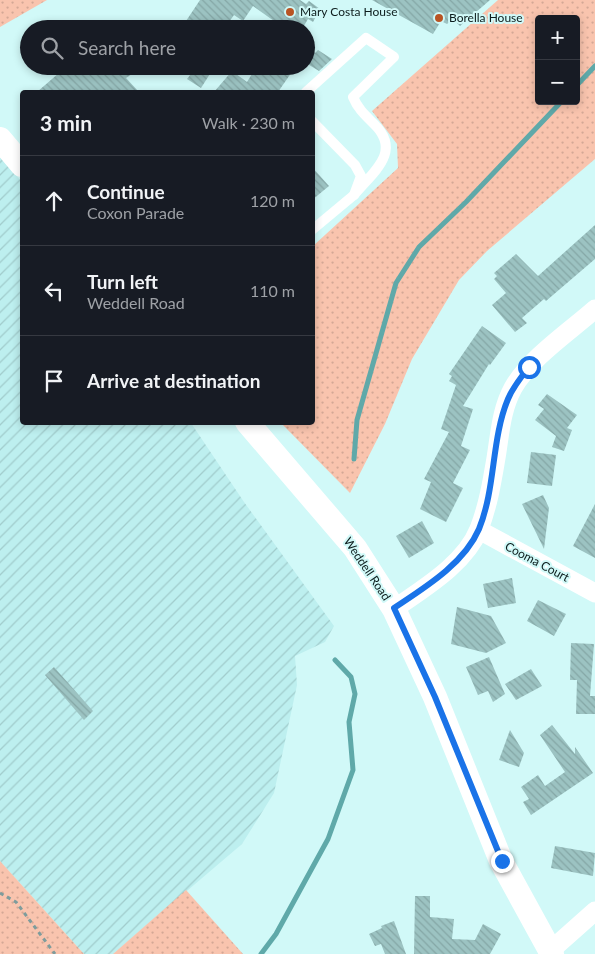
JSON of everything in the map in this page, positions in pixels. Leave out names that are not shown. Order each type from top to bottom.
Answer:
[{"type":"street","points":[[0,139],[20,163]]},
{"type":"street","points":[[394,608],[444,572],[459,557],[479,530],[490,492],[502,417],[514,387],[529,367],[595,309]]},
{"type":"street","name":"Weddell Road","points":[[250,425],[356,548],[394,608],[435,697],[502,861],[551,953]]},
{"type":"street","name":"Cooma Court","points":[[479,530],[595,593]]},
{"type":"street","points":[[551,953],[595,912]]},
{"type":"lane","points":[[308,90],[366,38],[394,57],[354,97],[357,108],[381,131],[387,144],[385,160],[354,195],[315,228]]},
{"type":"lane","points":[[315,125],[355,165],[361,176],[354,195]]},
{"type":"path","points":[[0,893],[16,902],[55,954]]},
{"type":"shaded area","points":[[0,0],[47,0],[0,27]]},
{"type":"shaded area","points":[[498,0],[595,0],[595,159],[487,251],[459,280],[412,359],[385,424],[350,493],[283,425],[315,425],[315,244],[398,168],[397,144],[372,111]]},
{"type":"shaded area","points":[[0,157],[20,180],[20,425],[192,425],[244,502],[334,626],[325,642],[295,656],[297,685],[274,793],[242,844],[113,954],[84,954],[0,861]]},
{"type":"shaded area","points":[[0,861],[84,954],[0,954]]},
{"type":"shaded area","points":[[186,890],[243,954],[113,954]]},
{"type":"building","name":"Mary Costa House","points":[[200,0],[300,0],[306,4],[309,1],[320,9],[314,20],[273,20],[253,6],[244,20],[234,15],[230,20],[187,20]]},
{"type":"building","name":"Borella House","points":[[372,0],[490,0],[460,26],[453,19],[447,24],[441,21],[433,34]]},
{"type":"building","points":[[318,50],[332,59],[319,71],[315,69],[315,53]]},
{"type":"building","points":[[57,75],[130,75],[126,78],[137,90],[39,90]]},
{"type":"building","points":[[190,75],[209,75],[201,88],[187,79]]},
{"type":"building","points":[[229,75],[237,75],[247,82],[251,75],[290,75],[279,90],[216,90]]},
{"type":"building","points":[[315,170],[329,186],[315,198]]},
{"type":"building","points":[[595,225],[595,259],[546,301],[544,299],[522,318],[527,323],[515,332],[492,305],[506,293],[494,279],[497,276],[494,273],[516,254],[538,276]]},
{"type":"building","points":[[482,326],[506,343],[489,364],[463,406],[473,409],[461,446],[470,450],[453,483],[463,488],[446,522],[420,509],[431,482],[424,479],[449,432],[441,429],[456,385],[449,381],[452,376],[449,374]]},
{"type":"building","points":[[547,394],[577,415],[567,428],[572,430],[564,451],[552,447],[556,436],[535,420],[544,409],[538,405]]},
{"type":"building","points":[[531,452],[556,455],[552,486],[527,483]]},
{"type":"building","points":[[543,495],[549,508],[544,549],[522,504]]},
{"type":"building","points":[[595,504],[595,558],[573,546]]},
{"type":"building","points":[[422,521],[434,543],[409,558],[396,536]]},
{"type":"building","points":[[512,578],[516,603],[488,608],[483,584]]},
{"type":"building","points":[[538,600],[566,614],[554,636],[527,621]]},
{"type":"building","points":[[457,607],[491,616],[506,643],[486,653],[451,644]]},
{"type":"building","points":[[571,643],[594,644],[590,696],[595,696],[595,714],[576,714],[577,680],[570,680]]},
{"type":"building","points":[[489,657],[505,694],[493,702],[488,691],[478,695],[466,667]]},
{"type":"building","points":[[54,667],[93,711],[84,720],[45,675]]},
{"type":"building","points":[[531,669],[542,686],[516,700],[505,684]]},
{"type":"building","points":[[552,725],[575,754],[575,747],[593,773],[531,815],[523,802],[529,799],[521,787],[538,775],[545,786],[565,772],[540,735]]},
{"type":"building","points":[[510,730],[524,753],[519,767],[499,760]]},
{"type":"building","points":[[555,846],[595,853],[593,876],[551,868]]},
{"type":"building","points":[[415,896],[430,896],[430,917],[454,919],[452,939],[475,940],[483,924],[501,934],[490,954],[414,954]]},
{"type":"building","points":[[394,921],[406,954],[385,954],[381,944],[375,946],[369,934],[382,928],[381,926]]},
{"type":"waterway","points":[[580,82],[595,66]]},
{"type":"waterway","points":[[354,459],[357,420],[396,283],[419,247],[466,202],[558,105]]},
{"type":"waterway","points":[[261,954],[276,934],[328,839],[353,770],[349,722],[355,694],[351,677],[335,660]]},
{"type":"place","name":"Mary Costa House","points":[[290,12]]},
{"type":"place","name":"Borella House","points":[[439,18]]},
{"type":"route","points":[[502,861],[435,697],[394,608],[444,572],[470,544],[479,530],[490,492],[502,417],[514,387],[529,367]]}]
